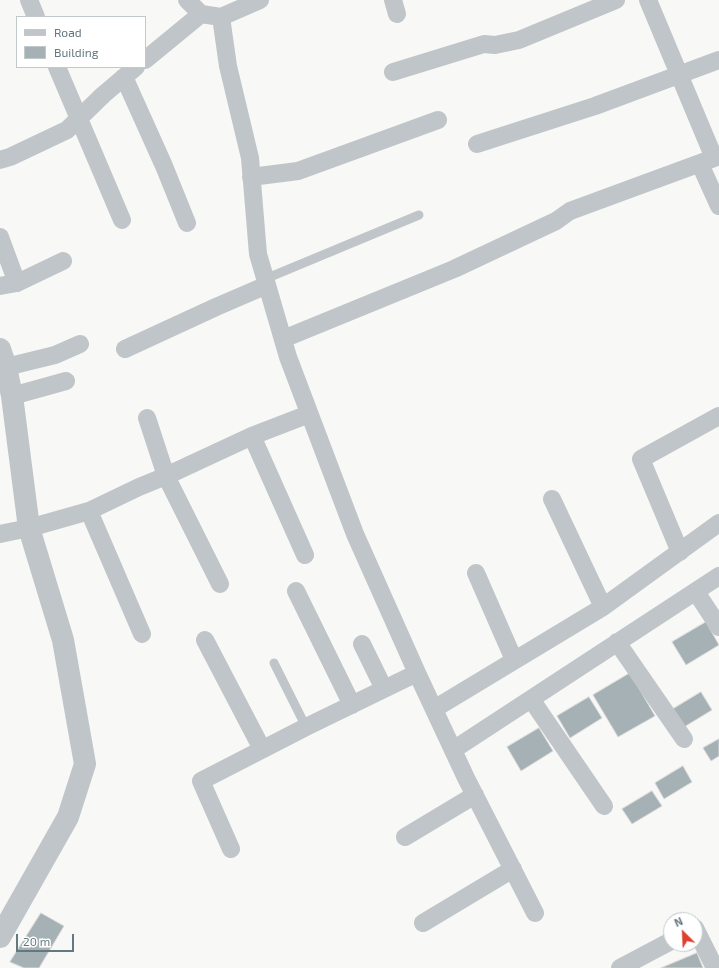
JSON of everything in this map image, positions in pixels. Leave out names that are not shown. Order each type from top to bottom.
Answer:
[{"type":"street","points":[[28,0],[36,16]]},
{"type":"street","points":[[186,0],[201,14],[221,17],[260,0]]},
{"type":"street","points":[[393,72],[484,44],[495,45],[519,40],[616,0]]},
{"type":"street","points":[[648,0],[711,159],[719,206]]},
{"type":"street","points":[[146,59],[201,14]]},
{"type":"street","points":[[221,17],[228,66],[250,158],[258,254],[288,357],[356,534],[417,673],[475,796],[535,913]]},
{"type":"street","points":[[476,144],[595,106],[719,60]]},
{"type":"street","points":[[57,68],[122,220]]},
{"type":"street","points":[[0,160],[10,157],[67,130],[103,95],[130,72],[187,223]]},
{"type":"street","points":[[251,177],[298,170],[438,120]]},
{"type":"street","points":[[283,339],[454,268],[556,221],[570,211],[711,159]]},
{"type":"street","points":[[0,238],[8,284],[63,261]]},
{"type":"street","points":[[125,349],[266,282]]},
{"type":"street","points":[[0,937],[68,817],[85,764],[63,640],[29,528],[12,396],[3,358],[55,354],[80,344]]},
{"type":"street","points":[[12,396],[66,381]]},
{"type":"street","points":[[0,534],[29,528],[89,511],[252,436],[309,414]]},
{"type":"street","points":[[680,552],[641,459],[719,416]]},
{"type":"street","points":[[147,418],[166,476],[220,584]]},
{"type":"street","points":[[252,436],[305,555]]},
{"type":"street","points":[[552,499],[604,607]]},
{"type":"street","points":[[89,511],[142,634]]},
{"type":"street","points":[[434,709],[604,607],[719,523]]},
{"type":"street","points":[[476,573],[514,660]]},
{"type":"street","points":[[453,750],[719,576]]},
{"type":"street","points":[[296,591],[352,705]]},
{"type":"street","points":[[696,592],[719,627]]},
{"type":"street","points":[[205,640],[262,750]]},
{"type":"street","points":[[617,642],[684,739]]},
{"type":"street","points":[[362,644],[384,689]]},
{"type":"street","points":[[231,849],[200,780],[417,673]]},
{"type":"street","points":[[531,699],[604,806]]},
{"type":"street","points":[[405,837],[475,796]]},
{"type":"street","points":[[423,923],[513,869]]},
{"type":"street","points":[[703,944],[715,968]]},
{"type":"street","points":[[620,968],[663,945]]},
{"type":"lane","points":[[266,282],[418,215]]},
{"type":"lane","points":[[274,663],[306,727]]},
{"type":"building","points":[[706,622],[719,645],[686,665],[672,642]]},
{"type":"building","points":[[630,673],[655,716],[618,737],[593,695]]},
{"type":"building","points":[[701,692],[712,710],[684,727],[673,709]]},
{"type":"building","points":[[589,697],[602,718],[570,738],[557,716]]},
{"type":"building","points":[[539,728],[553,751],[521,771],[507,747]]},
{"type":"building","points":[[719,739],[719,756],[711,761],[703,748]]},
{"type":"building","points":[[683,766],[692,782],[664,799],[655,783]]},
{"type":"building","points":[[652,791],[662,806],[632,824],[622,809]]},
{"type":"building","points":[[41,913],[64,926],[39,968],[24,968],[10,962]]},
{"type":"building","points":[[697,953],[703,968],[661,968]]}]
